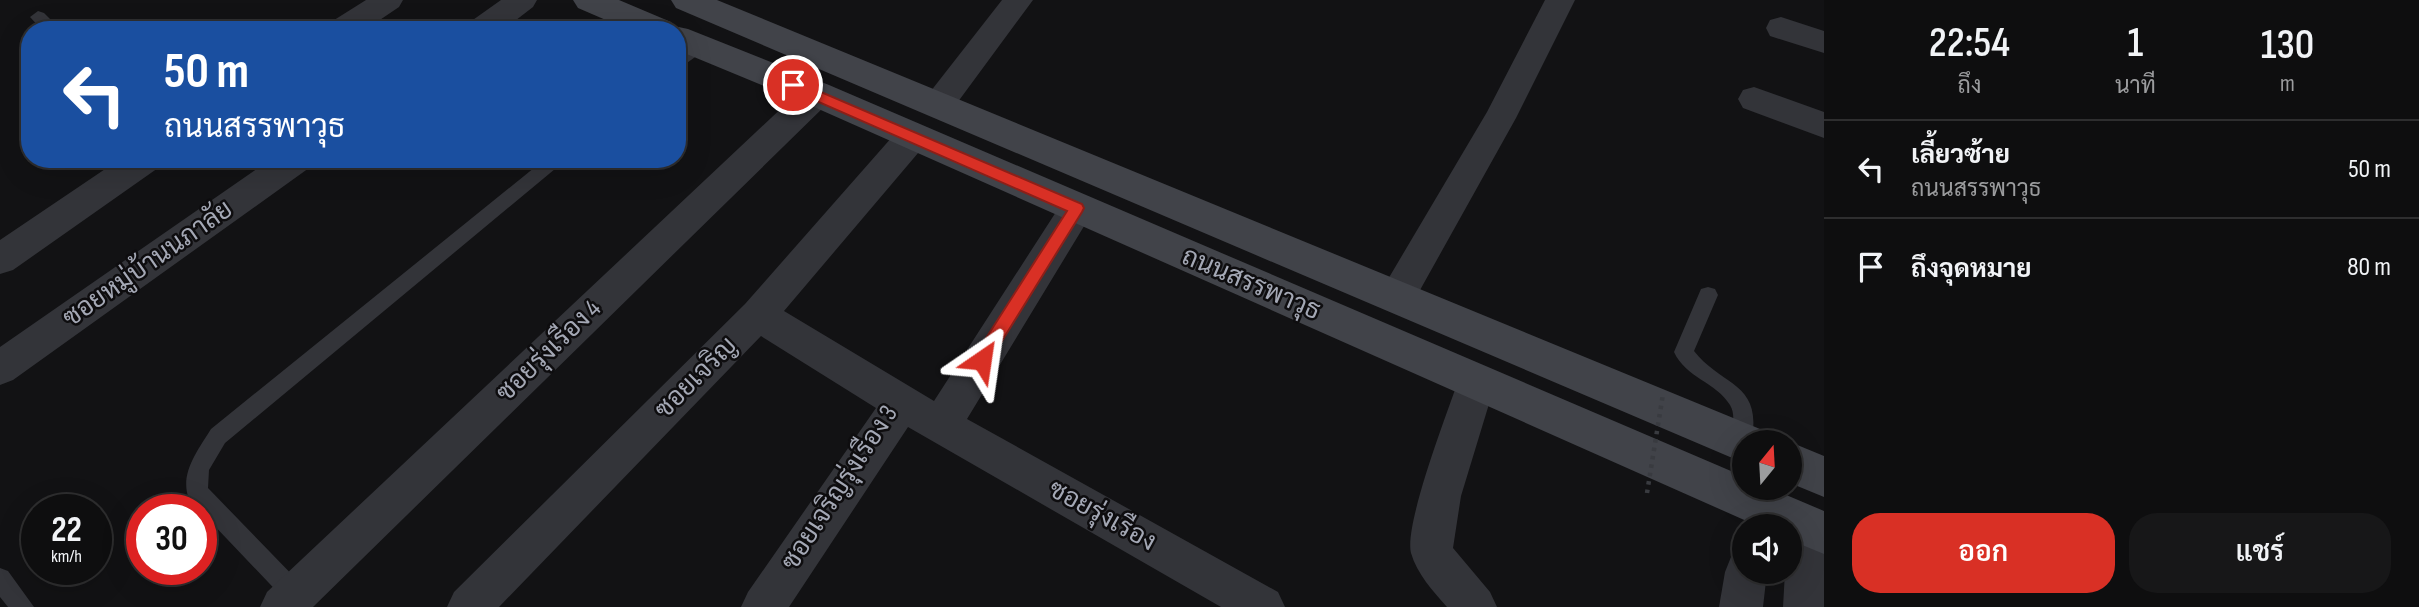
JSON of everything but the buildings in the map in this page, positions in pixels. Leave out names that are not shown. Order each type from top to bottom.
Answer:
[{"type":"main road","points":[[589,0],[639,21]]},
{"type":"main road","name":"ถนนสรรพาวุธ","points":[[687,0],[1732,437]]},
{"type":"main road","name":"ถนนสรรพาวุธ","points":[[686,50],[817,94],[1477,381],[1752,514]]},
{"type":"main road","points":[[912,137],[938,105]]},
{"type":"main road","points":[[1802,467],[1824,477]]},
{"type":"street","points":[[356,21],[388,0]]},
{"type":"street","points":[[493,21],[522,0]]},
{"type":"street","points":[[938,105],[1018,0]]},
{"type":"street","points":[[1396,298],[1500,118],[1560,0]]},
{"type":"street","points":[[1781,28],[1824,43]]},
{"type":"street","name":"ซอยรุ่งเรือง 4","points":[[288,600],[817,94]]},
{"type":"street","points":[[1754,99],[1824,125]]},
{"type":"street","name":"ซอยเจริญ","points":[[469,607],[758,315],[912,137]]},
{"type":"street","points":[[0,259],[133,168]]},
{"type":"street","name":"ซอยหมู่บ้านนภาลัย","points":[[0,368],[284,168]]},
{"type":"street","points":[[941,425],[1077,208]]},
{"type":"street","name":"ซอยเจริญรุ่งเรือง 3","points":[[758,315],[902,403],[763,607]]},
{"type":"street","points":[[1475,607],[1450,579],[1431,550],[1433,524],[1477,381]]},
{"type":"street","name":"ซอยรุ่งเรือง","points":[[902,403],[1263,607]]},
{"type":"street","points":[[1805,607],[1816,530]]},
{"type":"street","points":[[1741,607],[1744,584]]},
{"type":"lane","points":[[38,17],[43,21]]},
{"type":"lane","points":[[288,600],[197,492],[199,468],[218,436],[547,168]]},
{"type":"lane","points":[[1708,295],[1684,352],[1689,363],[1739,401],[1743,413],[1743,430]]},
{"type":"lane","points":[[0,579],[23,607]]},
{"type":"path","points":[[1647,493],[1663,394]]},
{"type":"route","points":[[793,85],[1077,208],[982,360]]}]
